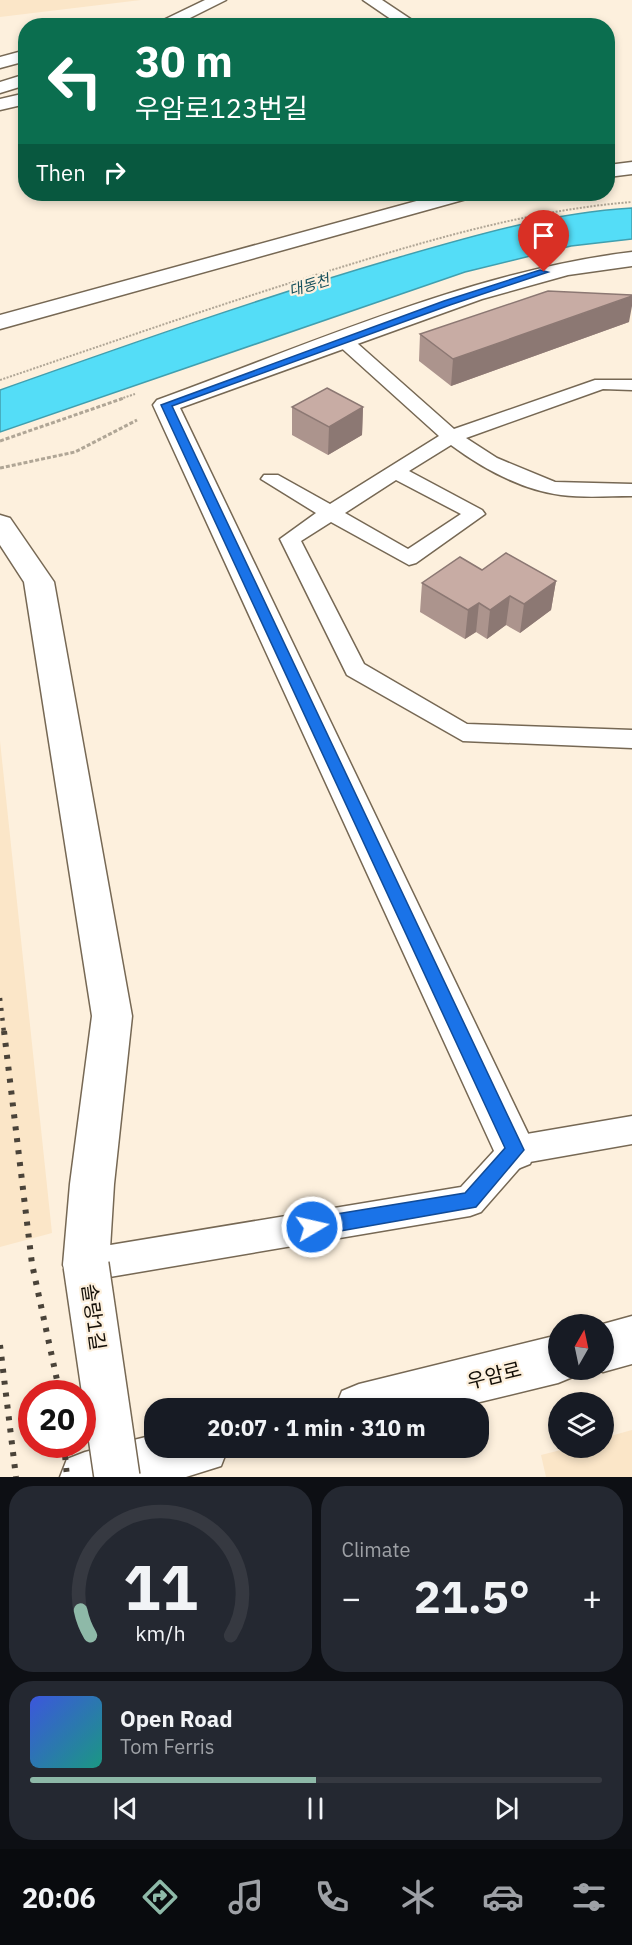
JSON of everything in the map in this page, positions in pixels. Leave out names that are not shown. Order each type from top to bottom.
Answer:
[{"type":"street","points":[[176,18],[218,0]]},
{"type":"street","points":[[371,0],[400,18]]},
{"type":"street","points":[[0,63],[18,58]]},
{"type":"street","points":[[0,75],[18,69]]},
{"type":"street","points":[[0,88],[18,82]]},
{"type":"street","points":[[0,105],[18,100]]},
{"type":"street","points":[[0,322],[438,201]]},
{"type":"street","points":[[515,1150],[166,405],[447,303],[544,272],[597,262],[632,259]]},
{"type":"street","name":"솔랑1길","points":[[0,524],[39,582],[112,1016],[92,1184],[86,1265],[117,1477]]},
{"type":"street","points":[[614,1345],[632,1340]]},
{"type":"street","name":"우암로","points":[[400,1398],[548,1361]]},
{"type":"street","points":[[85,1477],[162,1458]]},
{"type":"lane","points":[[343,340],[450,437],[484,461],[551,487],[632,490]]},
{"type":"lane","points":[[632,385],[601,384],[450,437],[290,539],[355,669],[463,732],[632,739]]},
{"type":"lane","points":[[271,479],[409,558],[475,514],[396,472]]},
{"type":"lane","points":[[86,1265],[470,1201],[515,1150],[632,1130]]},
{"type":"path","points":[[0,380],[202,311],[429,241],[560,210],[632,202]]},
{"type":"path","points":[[0,468],[75,452],[166,405]]},
{"type":"shaded area","points":[[0,0],[141,0],[0,17]]},
{"type":"shaded area","points":[[0,741],[52,1233],[0,1247]]},
{"type":"shaded area","points":[[632,1430],[632,1477],[546,1477],[541,1455],[548,1453],[548,1458],[614,1458],[614,1435]]},
{"type":"water","name":"대동천","points":[[632,208],[632,239],[571,246],[465,272],[0,432],[0,390],[244,305],[423,250],[541,220]]},
{"type":"building","points":[[548,291],[632,296],[453,359],[420,334]]},
{"type":"building","points":[[327,388],[363,407],[329,427],[292,407]]},
{"type":"building","points":[[506,553],[556,581],[524,604],[510,596],[490,610],[479,603],[468,610],[422,583],[460,557],[482,570]]},
{"type":"railway","points":[[0,998],[4,1033]]},
{"type":"railway","points":[[4,1031],[32,1264],[57,1380]]},
{"type":"railway","points":[[0,1345],[16,1477]]},
{"type":"railway","points":[[65,1458],[67,1477]]},
{"type":"route","points":[[312,1227],[470,1201],[515,1150],[166,405],[447,303],[544,272]]}]
